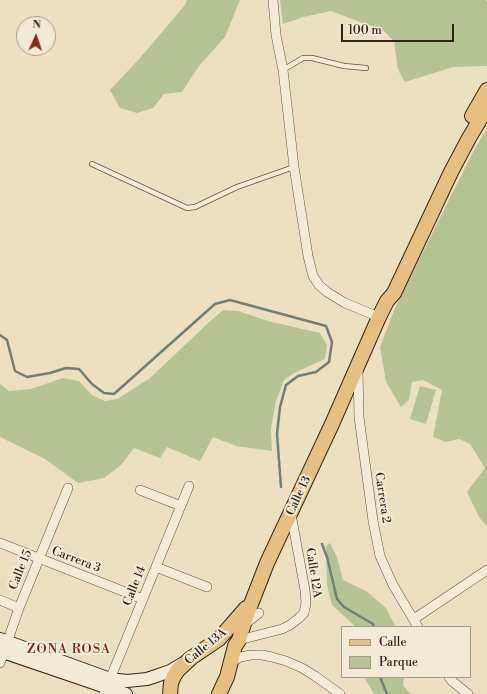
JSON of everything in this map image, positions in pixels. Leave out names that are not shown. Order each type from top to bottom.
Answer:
[{"type":"main road","points":[[387,301],[389,290],[398,265],[428,199],[487,90]]},
{"type":"main road","points":[[387,301],[394,293],[469,138],[487,108]]},
{"type":"main road","name":"Calle 13","points":[[219,694],[227,677],[241,633],[255,608],[267,563],[329,431],[378,316],[387,301]]},
{"type":"main road","name":"Calle 13A","points":[[170,694],[171,683],[174,676],[184,664],[224,635],[241,613],[255,608]]},
{"type":"main road","points":[[208,647],[221,647],[225,649],[232,662]]},
{"type":"main road","points":[[2,649],[121,693]]},
{"type":"main road","points":[[107,687],[127,681],[147,679],[170,671],[191,658]]},
{"type":"street","points":[[273,0],[276,35],[283,70],[294,166],[312,276],[327,292],[345,303],[378,316]]},
{"type":"street","name":"Carrera 2","points":[[358,364],[359,417],[373,521],[380,556],[393,585],[416,623]]},
{"type":"street","name":"Calle 14","points":[[107,687],[189,486]]},
{"type":"street","name":"Calle 15","points":[[2,649],[38,558],[68,488]]},
{"type":"street","points":[[140,490],[181,506]]},
{"type":"street","name":"Calle 12A","points":[[241,633],[282,629],[290,625],[304,613],[306,603],[305,590],[291,512]]},
{"type":"street","name":"Carrera 3","points":[[0,543],[143,599]]},
{"type":"street","points":[[156,568],[207,587]]},
{"type":"street","points":[[416,623],[487,570]]},
{"type":"street","points":[[0,600],[19,608]]},
{"type":"street","points":[[232,662],[240,657],[251,655],[272,657],[302,668],[340,694]]},
{"type":"street","points":[[450,678],[468,694]]},
{"type":"lane","points":[[283,70],[303,58],[312,58],[344,66],[366,68]]},
{"type":"lane","points":[[92,164],[187,208],[195,207],[237,187],[294,166]]},
{"type":"green space","points":[[187,0],[240,0],[225,37],[199,66],[182,92],[164,94],[153,108],[137,113],[120,108],[110,90],[140,58],[185,5]]},
{"type":"green space","points":[[280,0],[485,0],[487,1],[487,66],[453,67],[405,82],[398,70],[394,41],[384,31],[331,11],[303,17],[283,24]]},
{"type":"green space","points":[[487,128],[487,527],[479,517],[467,492],[485,468],[470,444],[459,439],[446,442],[433,437],[442,390],[423,380],[412,382],[409,400],[401,407],[386,382],[380,347],[395,308],[472,154]]},
{"type":"green space","points":[[223,310],[238,311],[268,321],[320,333],[327,345],[325,359],[294,373],[284,380],[276,401],[271,429],[272,451],[236,446],[213,437],[200,461],[167,447],[160,458],[134,448],[121,465],[104,478],[78,483],[45,459],[0,437],[0,384],[9,391],[31,389],[63,378],[79,381],[92,395],[105,401],[117,399],[149,379]]},
{"type":"green space","points":[[420,386],[436,390],[426,424],[410,419]]},
{"type":"green space","points":[[330,543],[337,557],[343,580],[366,591],[386,608],[395,626],[355,626],[332,605],[327,585],[326,546]]},
{"type":"green space","points":[[365,678],[404,678],[403,685],[410,694],[374,694]]},
{"type":"waterway","points":[[0,335],[7,340],[15,371],[27,377],[50,373],[66,368],[79,369],[92,384],[104,393],[114,394],[215,304],[230,300],[326,326],[332,342],[329,362],[316,372],[298,376],[286,385],[280,407],[277,434],[281,487]]},
{"type":"waterway","points":[[322,544],[327,557],[337,599],[344,607],[373,624],[374,626]]},
{"type":"waterway","points":[[380,678],[387,694]]},
{"type":"district","name":"ZONA ROSA","points":[[69,650]]}]
